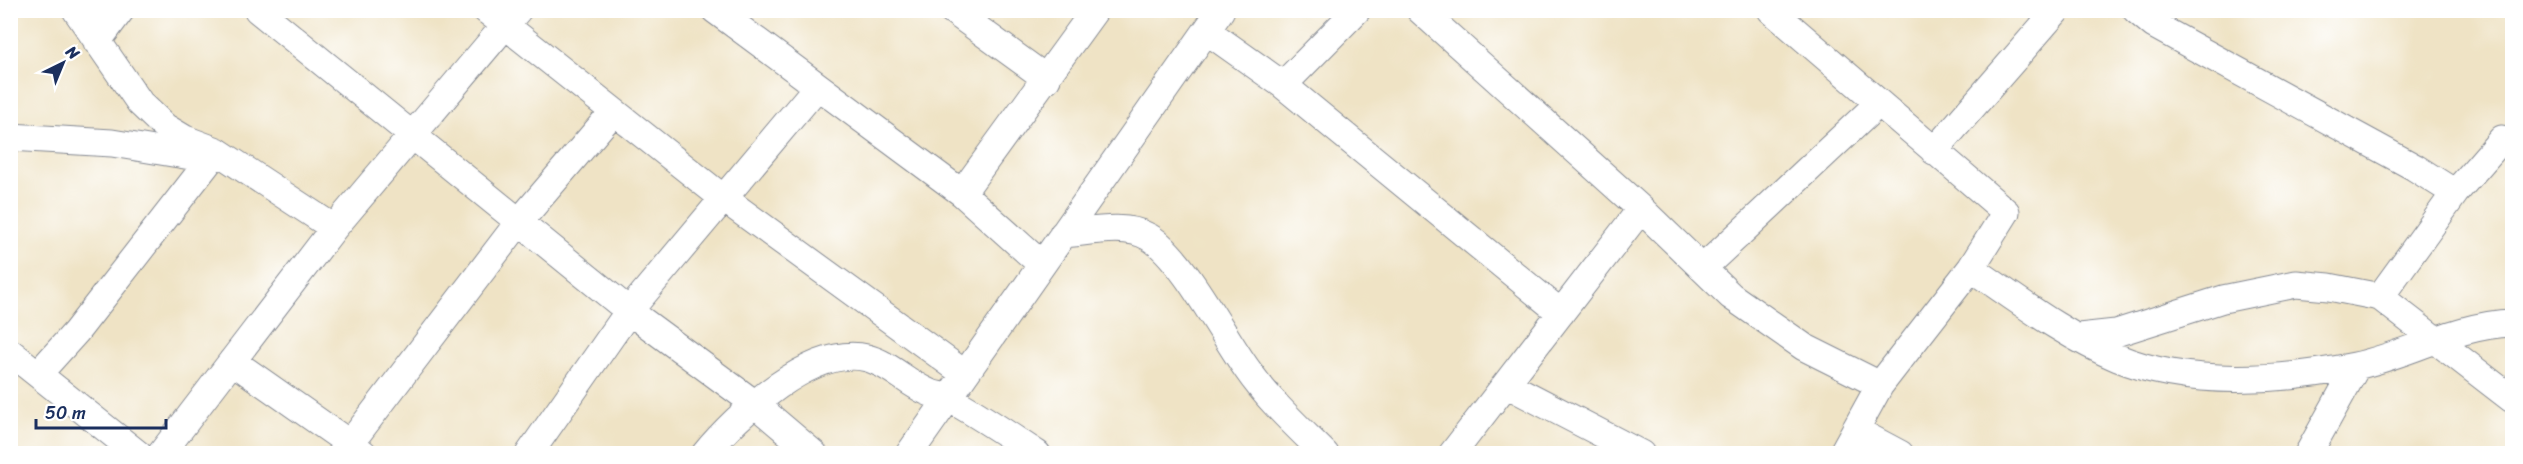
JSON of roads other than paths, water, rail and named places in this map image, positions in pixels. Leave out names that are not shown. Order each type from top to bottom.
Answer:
[{"type":"street","points":[[76,10],[140,103],[165,127],[334,228]]},
{"type":"street","points":[[97,42],[121,10]]},
{"type":"street","points":[[258,10],[629,310],[755,404],[814,453]]},
{"type":"street","points":[[715,10],[962,193],[1041,264]]},
{"type":"street","points":[[962,193],[1095,10]]},
{"type":"street","points":[[1420,10],[1641,209],[1731,296],[1814,352],[1881,385]]},
{"type":"street","points":[[1771,10],[2006,212],[1971,268],[1881,385],[1842,453]]},
{"type":"street","points":[[1934,151],[2057,10]]},
{"type":"street","points":[[2136,10],[2154,26],[2414,167],[2455,193]]},
{"type":"street","points":[[1283,85],[1356,11]]},
{"type":"street","points":[[960,13],[1047,79]]},
{"type":"street","points":[[160,453],[334,228],[412,135],[503,16],[613,112],[723,198],[965,374]]},
{"type":"street","points":[[909,453],[1214,21],[1283,85],[1561,313]]},
{"type":"street","points":[[529,453],[629,310],[817,87]]},
{"type":"street","points":[[1703,268],[1879,103]]},
{"type":"street","points":[[232,362],[351,450],[519,222],[613,112]]},
{"type":"street","points":[[10,137],[112,143],[214,156]]},
{"type":"street","points":[[2380,297],[2455,193],[2502,139],[2512,147]]},
{"type":"street","points":[[39,373],[76,332],[214,156]]},
{"type":"street","points":[[1452,453],[1641,209]]},
{"type":"street","points":[[1063,234],[1123,229],[1148,236],[1171,255],[1248,371],[1277,406],[1325,453]]},
{"type":"street","points":[[1971,268],[2056,326],[2117,358],[2169,375],[2272,379],[2357,366],[2433,339],[2497,323],[2512,323]]},
{"type":"street","points":[[2079,338],[2116,333],[2223,298],[2296,284],[2380,297],[2512,399]]},
{"type":"street","points":[[10,352],[138,453]]},
{"type":"street","points":[[705,453],[755,404],[801,369],[820,360],[846,356],[866,357],[879,362],[928,393],[946,398],[1037,453]]},
{"type":"street","points":[[2308,453],[2357,366]]},
{"type":"street","points":[[1506,384],[1641,453]]},
{"type":"street","points":[[1855,429],[1900,453]]}]
